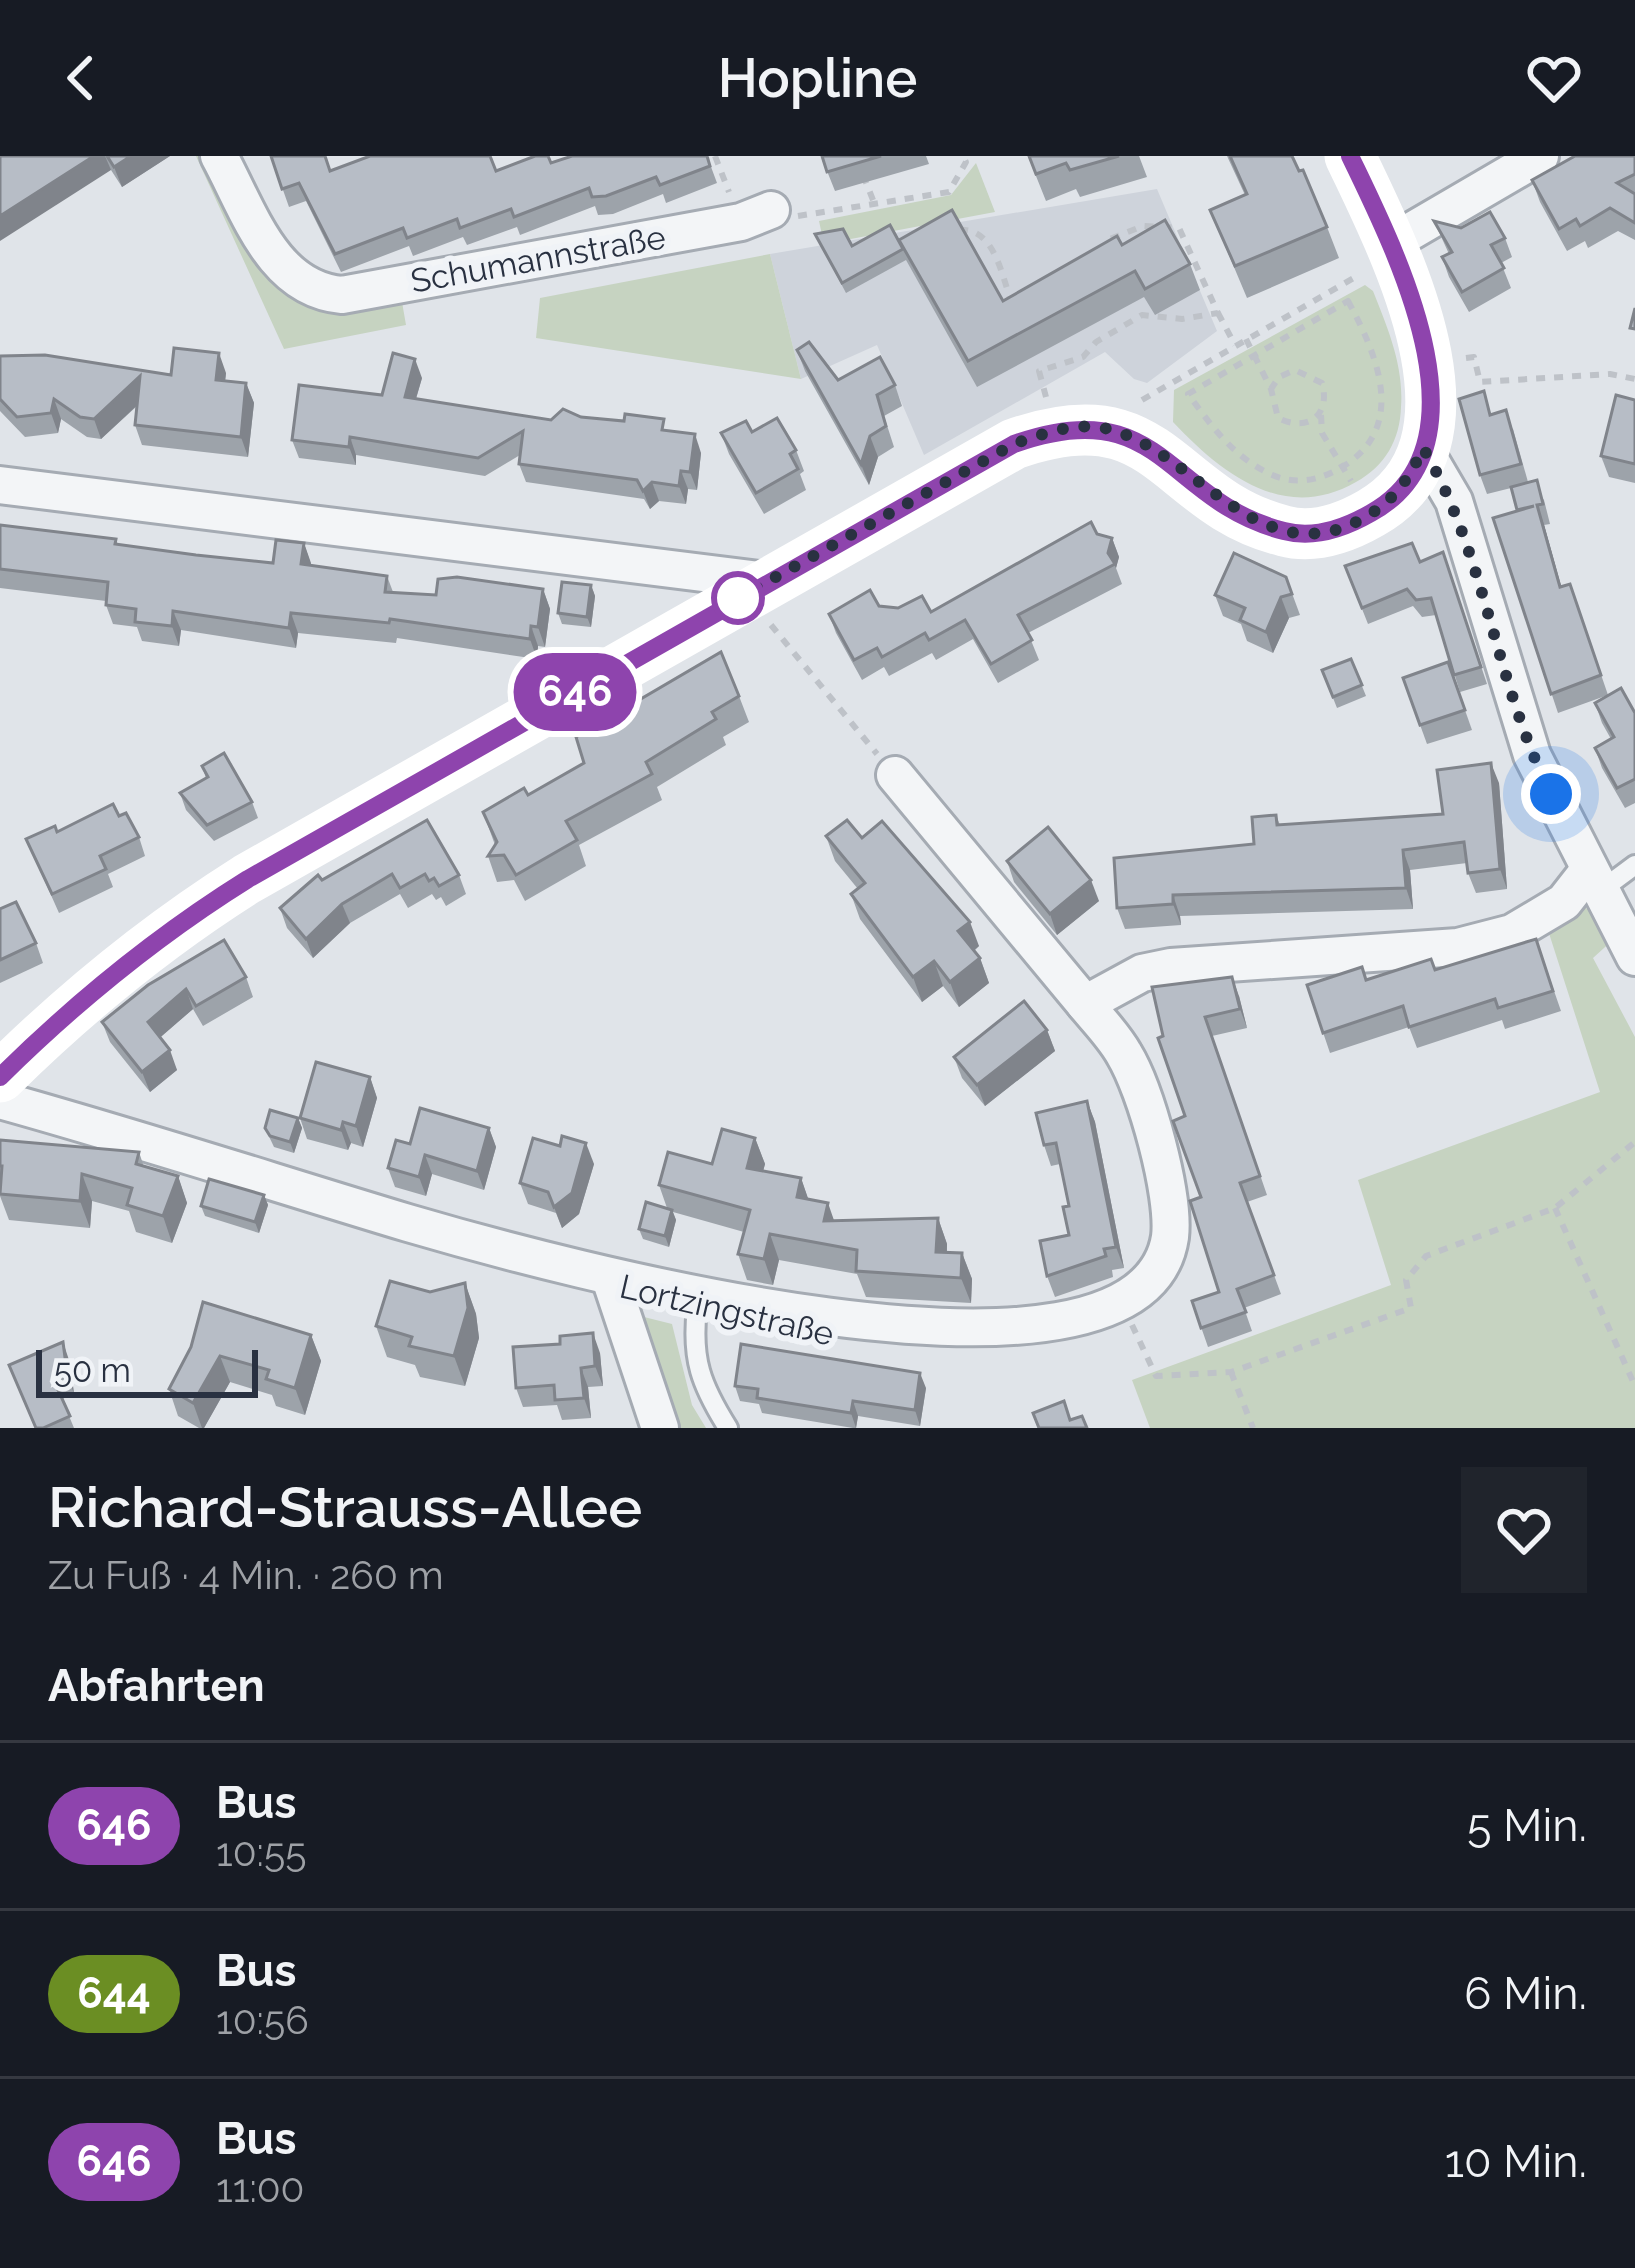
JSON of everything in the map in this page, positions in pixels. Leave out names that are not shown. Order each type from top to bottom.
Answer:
[{"type":"street","name":"Schumannstraße","points":[[219,156],[273,256],[292,279],[316,293],[342,295],[741,222],[771,210]]},
{"type":"street","points":[[0,1077],[76,1002],[158,935],[767,580],[1014,444],[1054,430],[1099,427],[1131,436],[1202,488],[1286,532],[1321,533],[1381,508],[1400,490],[1423,448],[1430,395],[1422,332],[1391,243],[1350,156]]},
{"type":"street","points":[[1391,243],[1540,156]]},
{"type":"street","points":[[1423,448],[1454,501],[1532,755],[1635,957]]},
{"type":"street","points":[[0,485],[767,580]]},
{"type":"street","points":[[895,775],[1124,1053],[1141,1089],[1172,1222],[1167,1261],[1151,1292],[1128,1317]]},
{"type":"street","points":[[1085,1004],[1142,973],[1171,967],[1458,947],[1494,938],[1595,881]]},
{"type":"street","name":"Lortzingstraße","points":[[0,1100],[697,1308],[848,1338],[979,1348],[1057,1342],[1094,1334],[1128,1317]]},
{"type":"street","points":[[612,1284],[660,1428]]},
{"type":"lane","points":[[1595,881],[1635,865]]},
{"type":"lane","points":[[697,1308],[692,1348],[699,1383],[728,1428]]},
{"type":"path","points":[[856,156],[875,205]]},
{"type":"path","points":[[771,210],[807,217],[949,192],[966,162],[963,156]]},
{"type":"path","points":[[1116,257],[1110,238],[1143,226],[1179,228],[1235,345]]},
{"type":"path","points":[[958,231],[972,229],[988,239],[1015,314]]},
{"type":"path","points":[[1172,382],[1345,283]]},
{"type":"path","points":[[1348,301],[1377,354],[1383,408],[1378,435],[1363,455],[1323,478],[1291,482],[1266,472],[1222,441],[1188,394],[1254,355],[1348,301]]},
{"type":"path","points":[[1054,430],[1039,370],[1083,357],[1096,342],[1142,316],[1182,319],[1218,313]]},
{"type":"path","points":[[1246,339],[1271,389],[1278,418],[1293,426],[1321,415]]},
{"type":"path","points":[[1474,357],[1480,382],[1610,374],[1635,379]]},
{"type":"path","points":[[1271,389],[1279,377],[1294,370],[1322,382],[1326,398],[1322,433],[1336,461],[1344,466]]},
{"type":"path","points":[[784,642],[895,775]]},
{"type":"path","points":[[1128,1317],[1156,1376],[1231,1372],[1411,1308],[1406,1280],[1426,1256],[1555,1208],[1635,1142]]},
{"type":"path","points":[[1555,1208],[1635,1386]]},
{"type":"path","points":[[1231,1372],[1252,1428]]},
{"type":"shaded area","points":[[1157,189],[1217,331],[1147,383],[1134,379],[1105,352],[924,455],[877,345],[801,379],[770,254]]},
{"type":"green space","points":[[196,156],[202,156],[250,250],[283,290],[303,304],[327,311],[402,302],[406,325],[284,349]]},
{"type":"green space","points":[[976,163],[995,212],[824,244],[819,221],[951,195]]},
{"type":"green space","points":[[770,254],[801,379],[536,338],[540,298]]},
{"type":"green space","points":[[1365,285],[1373,291],[1389,334],[1401,392],[1394,441],[1366,476],[1330,493],[1280,495],[1234,475],[1173,422],[1174,390]]},
{"type":"green space","points":[[1583,907],[1598,913],[1615,938],[1593,958],[1635,1037],[1635,1428],[1150,1428],[1132,1380],[1391,1285],[1358,1180],[1600,1092],[1546,924]]},
{"type":"green space","points":[[632,1314],[672,1324],[692,1405],[706,1428],[676,1428]]},
{"type":"building","points":[[0,156],[94,156],[0,216]]},
{"type":"building","points":[[107,156],[131,156],[114,167]]},
{"type":"building","points":[[271,156],[325,156],[330,171],[370,156],[490,156],[496,171],[535,156],[548,156],[551,163],[572,156],[707,156],[710,166],[660,185],[656,177],[606,196],[592,197],[589,188],[514,217],[511,209],[460,228],[457,219],[407,238],[403,228],[335,254],[299,183],[282,189]]},
{"type":"building","points":[[822,156],[881,156],[827,172]]},
{"type":"building","points":[[1029,156],[1119,156],[1070,170],[1066,163],[1036,174]]},
{"type":"building","points":[[1230,156],[1292,156],[1299,171],[1303,170],[1327,227],[1235,266],[1210,210],[1247,194]]},
{"type":"building","points":[[1575,156],[1635,156],[1635,174],[1617,183],[1635,194],[1635,223],[1610,208],[1580,226],[1576,219],[1559,229],[1532,180]]},
{"type":"building","points":[[952,210],[1003,301],[1117,236],[1122,245],[1165,220],[1190,264],[1145,289],[1135,271],[968,361],[899,240]]},
{"type":"building","points":[[1490,212],[1505,238],[1491,245],[1504,268],[1462,292],[1442,257],[1452,252],[1434,221],[1461,228]]},
{"type":"building","points":[[890,225],[903,249],[842,283],[815,234],[843,229],[852,246]]},
{"type":"building","points":[[809,342],[838,380],[880,357],[895,385],[877,395],[886,426],[870,436],[861,464],[797,350]]},
{"type":"building","points":[[174,348],[219,353],[216,380],[246,383],[241,437],[135,425],[140,376],[94,419],[80,417],[54,399],[51,413],[17,417],[0,399],[0,356],[45,355],[171,375]]},
{"type":"building","points":[[393,353],[415,359],[405,397],[551,420],[563,409],[581,417],[624,421],[625,414],[664,419],[662,430],[695,434],[690,472],[681,471],[679,486],[652,482],[643,491],[637,480],[519,464],[523,431],[478,458],[350,437],[349,447],[292,440],[299,385],[382,395]]},
{"type":"building","points":[[1484,391],[1490,415],[1506,410],[1521,464],[1480,475],[1459,399]]},
{"type":"building","points":[[1616,395],[1635,400],[1635,464],[1601,456]]},
{"type":"building","points":[[777,418],[796,450],[790,454],[798,469],[756,493],[721,433],[746,421],[752,432]]},
{"type":"building","points":[[1537,480],[1543,504],[1537,505],[1560,587],[1570,584],[1601,675],[1551,694],[1493,518],[1534,506],[1517,510],[1511,487]]},
{"type":"building","points":[[1091,522],[1097,534],[1112,538],[1108,553],[1115,564],[1018,615],[1032,640],[991,664],[965,620],[929,640],[925,633],[882,657],[877,648],[854,660],[829,614],[870,590],[879,606],[898,608],[922,596],[931,612]]},
{"type":"building","points":[[0,525],[273,563],[276,540],[304,543],[301,564],[387,576],[385,592],[436,595],[438,579],[457,577],[543,589],[538,627],[531,626],[530,639],[390,619],[389,623],[291,613],[289,628],[173,611],[172,626],[135,622],[136,609],[106,605],[108,582],[0,569]]},
{"type":"building","points":[[1412,543],[1420,562],[1443,552],[1481,667],[1454,675],[1431,598],[1416,600],[1407,589],[1362,608],[1345,566]]},
{"type":"building","points":[[1234,553],[1286,577],[1292,594],[1281,597],[1266,632],[1240,620],[1245,608],[1215,595]]},
{"type":"building","points":[[562,582],[591,585],[587,617],[558,613]]},
{"type":"building","points":[[721,652],[739,696],[712,712],[716,719],[646,762],[652,774],[566,821],[577,840],[516,875],[504,855],[488,856],[497,842],[483,812],[524,788],[528,795],[584,763],[576,737]]},
{"type":"building","points":[[1351,659],[1362,685],[1333,697],[1322,670]]},
{"type":"building","points":[[1448,662],[1465,710],[1420,725],[1403,678]]},
{"type":"building","points":[[1621,688],[1635,713],[1635,779],[1617,788],[1595,748],[1614,737],[1595,703]]},
{"type":"building","points":[[224,753],[252,802],[207,825],[180,793],[208,777],[202,766]]},
{"type":"building","points":[[1491,763],[1500,869],[1468,873],[1464,842],[1403,850],[1406,888],[1173,895],[1173,904],[1117,908],[1114,858],[1254,844],[1252,817],[1276,815],[1277,825],[1443,814],[1437,770]]},
{"type":"building","points":[[113,804],[119,816],[126,813],[139,837],[100,856],[106,869],[52,894],[26,839],[55,826],[57,832]]},
{"type":"building","points":[[427,820],[459,875],[439,886],[425,874],[400,888],[392,874],[342,904],[306,939],[280,908],[318,875],[322,880]]},
{"type":"building","points":[[847,820],[862,838],[882,821],[970,922],[958,931],[980,958],[950,982],[934,961],[913,977],[851,894],[865,883],[826,836]]},
{"type":"building","points":[[1048,827],[1091,880],[1050,914],[1007,861]]},
{"type":"building","points":[[16,902],[36,943],[0,960],[0,909]]},
{"type":"building","points":[[1536,939],[1553,991],[1498,1008],[1495,999],[1409,1027],[1403,1006],[1323,1033],[1307,985],[1362,967],[1366,980],[1431,959],[1435,970]]},
{"type":"building","points":[[224,940],[246,977],[196,1006],[186,989],[148,1022],[170,1050],[142,1072],[102,1022],[148,985]]},
{"type":"building","points":[[1232,977],[1240,1009],[1205,1017],[1260,1176],[1240,1183],[1274,1275],[1237,1289],[1246,1312],[1201,1328],[1192,1301],[1219,1292],[1190,1201],[1201,1197],[1173,1121],[1185,1116],[1158,1038],[1163,1036],[1152,987]]},
{"type":"building","points":[[1024,1001],[1047,1030],[977,1085],[954,1057]]},
{"type":"building","points":[[316,1062],[370,1077],[356,1126],[343,1122],[341,1130],[300,1118]]},
{"type":"building","points":[[1087,1101],[1116,1247],[1104,1249],[1106,1256],[1047,1276],[1040,1241],[1069,1235],[1063,1207],[1069,1206],[1056,1143],[1044,1145],[1036,1113]]},
{"type":"building","points":[[420,1108],[489,1128],[477,1171],[425,1155],[419,1177],[388,1168],[396,1140],[410,1144]]},
{"type":"building","points":[[270,1110],[298,1118],[290,1142],[270,1136],[265,1128]]},
{"type":"building","points":[[722,1129],[755,1138],[747,1168],[801,1178],[797,1197],[828,1203],[824,1221],[938,1218],[936,1252],[962,1253],[961,1278],[856,1271],[857,1250],[770,1234],[764,1259],[738,1254],[750,1210],[659,1185],[668,1152],[712,1164]]},
{"type":"building","points":[[562,1136],[586,1143],[572,1193],[554,1207],[548,1192],[520,1183],[533,1138],[560,1146]]},
{"type":"building","points":[[0,1140],[139,1152],[136,1164],[178,1176],[163,1216],[127,1205],[132,1188],[82,1174],[80,1201],[0,1194]]},
{"type":"building","points":[[209,1179],[264,1195],[255,1222],[201,1206]]},
{"type":"building","points":[[646,1202],[672,1210],[665,1236],[639,1229]]},
{"type":"building","points":[[390,1281],[430,1292],[465,1283],[468,1308],[454,1356],[409,1346],[412,1337],[376,1326]]},
{"type":"building","points":[[203,1302],[311,1335],[295,1388],[266,1379],[269,1370],[220,1356],[193,1403],[169,1389],[191,1347]]},
{"type":"building","points":[[593,1333],[595,1366],[581,1368],[584,1398],[555,1400],[554,1385],[516,1388],[513,1347],[560,1344],[560,1336]]},
{"type":"building","points":[[63,1342],[67,1373],[53,1379],[70,1416],[36,1428],[9,1365]]},
{"type":"building","points":[[741,1344],[920,1373],[915,1410],[853,1401],[851,1413],[757,1398],[758,1389],[735,1386]]},
{"type":"building","points":[[1064,1401],[1070,1420],[1082,1416],[1087,1428],[1039,1428],[1033,1413]]},
{"type":"bus line","name":"646","points":[[0,1077],[76,1002],[158,935],[767,580],[1014,444],[1054,430],[1099,427],[1131,436],[1202,488],[1286,532],[1321,533],[1352,524],[1381,508],[1400,490],[1423,448],[1430,395],[1414,297],[1350,156]]},
{"type":"route","points":[[738,598],[1014,444],[1054,430],[1099,427],[1131,436],[1202,488],[1286,532],[1321,533],[1352,524],[1381,508],[1400,490],[1423,448],[1454,501],[1499,657],[1532,755],[1551,794]]}]
